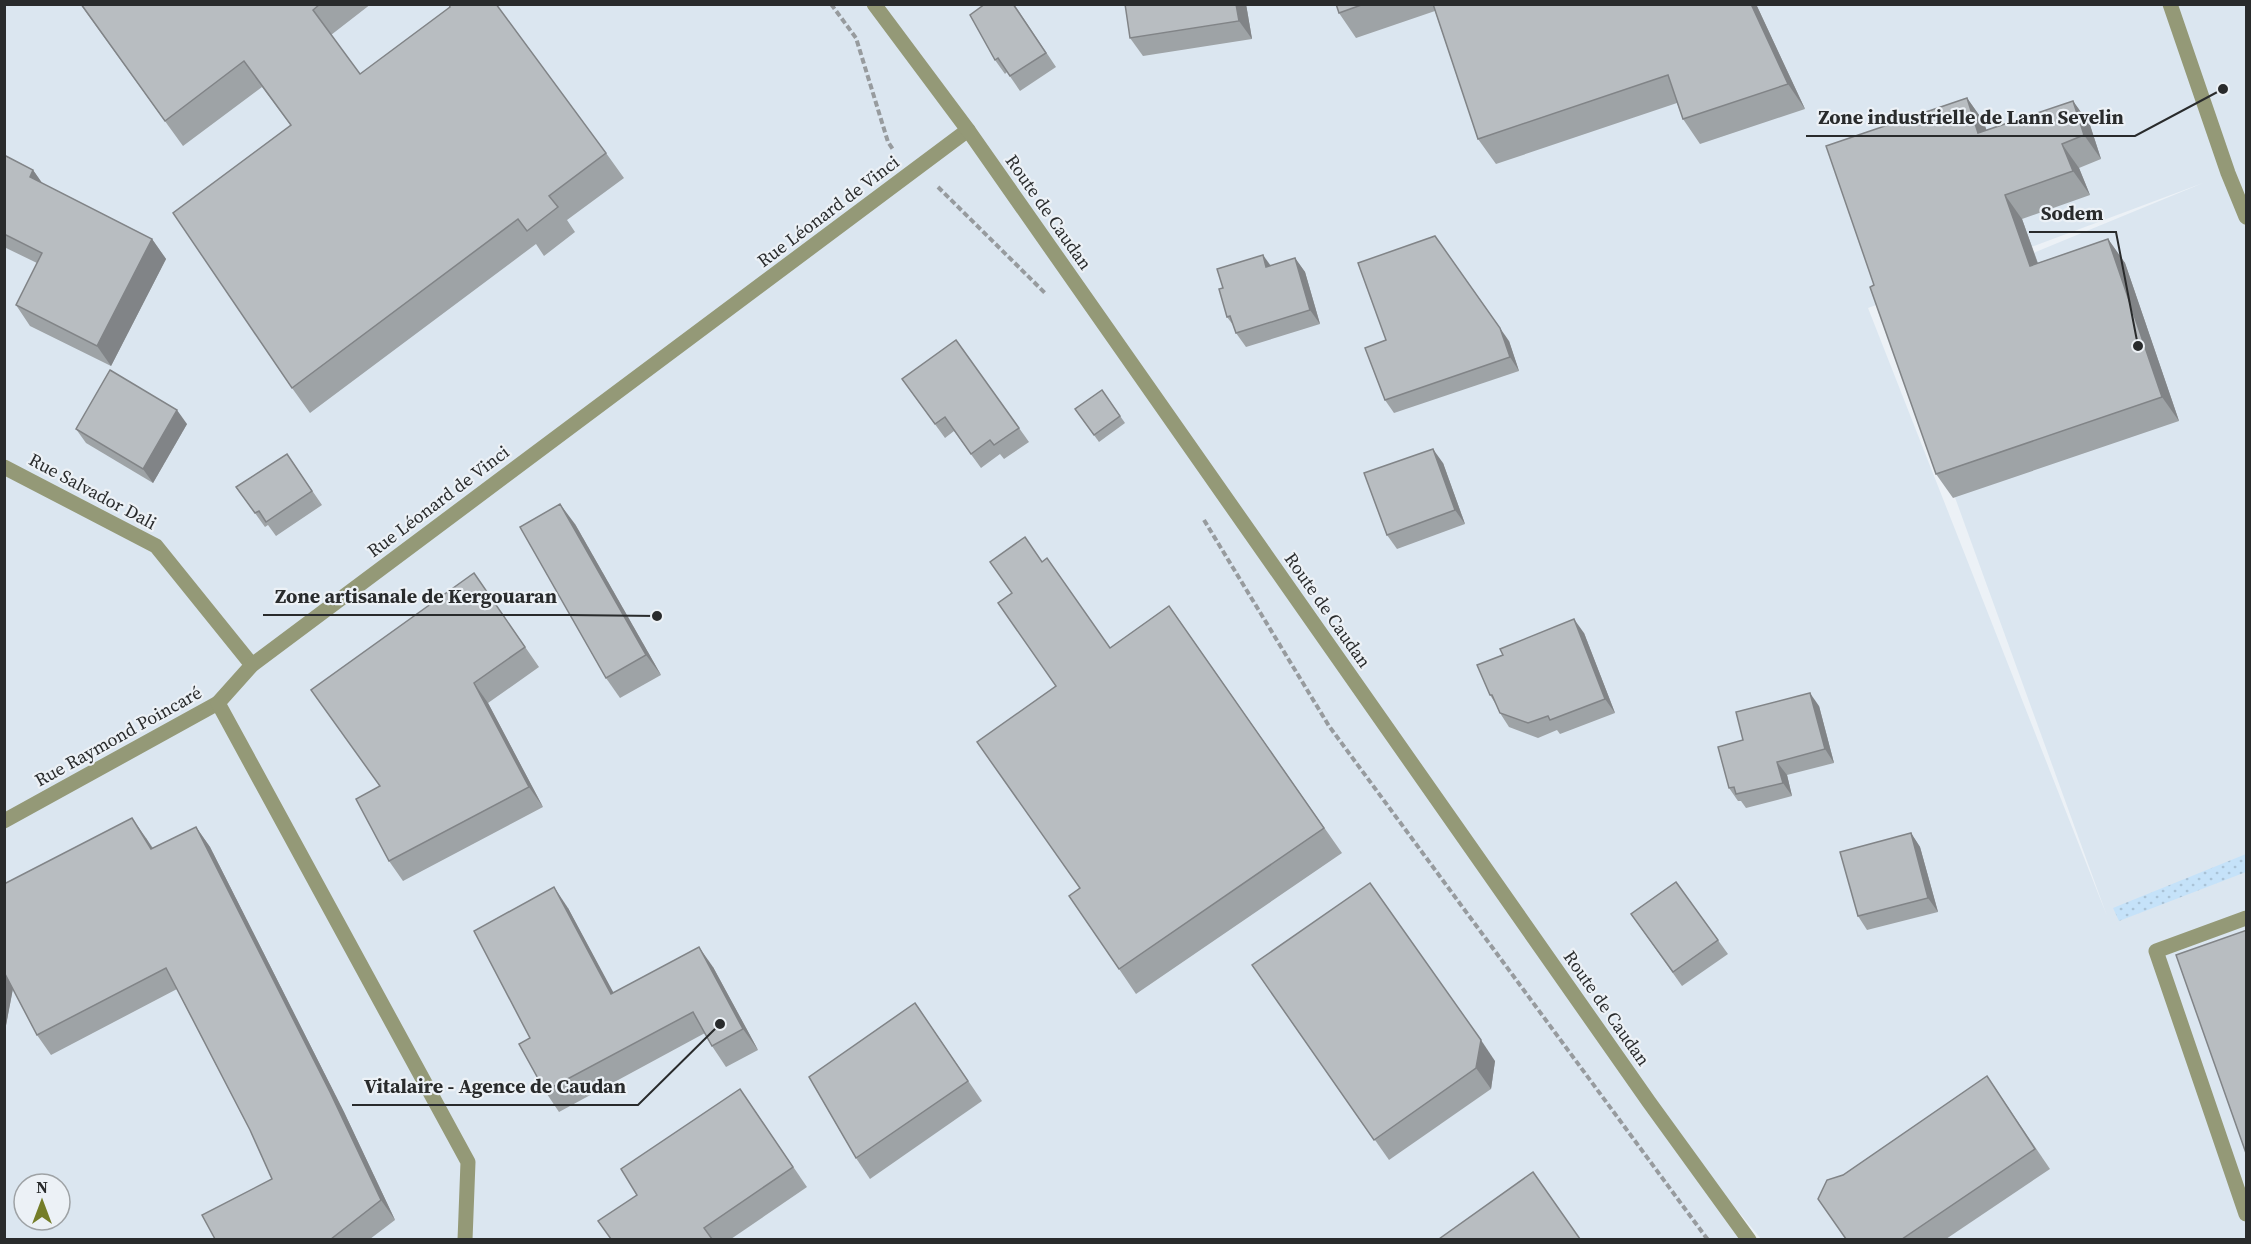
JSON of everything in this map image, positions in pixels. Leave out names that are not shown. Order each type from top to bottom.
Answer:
[{"type":"street","name":"Route de Caudan","points":[[874,4],[968,130],[1642,1093],[1749,1239]]},
{"type":"street","points":[[2170,4],[2228,173],[2247,217]]},
{"type":"street","name":"Rue Léonard de Vinci","points":[[218,703],[252,664],[968,130]]},
{"type":"street","name":"Rue Salvador Dali","points":[[4,466],[156,546],[252,664]]},
{"type":"street","points":[[218,703],[468,1162],[465,1239]]},
{"type":"street","name":"Rue Raymond Poincaré","points":[[4,821],[218,703]]},
{"type":"street","points":[[2247,918],[2156,951],[2247,1214]]},
{"type":"path","points":[[831,4],[856,38],[888,142],[911,173],[936,185],[1054,301]]},
{"type":"path","points":[[1200,514],[1329,726],[1708,1239]]},
{"type":"shaded area","points":[[5,5],[2246,5],[2246,1239],[1761,1239],[1659,1115],[1749,1239],[5,1240]],"holes":[[[2203,183],[1888,313],[2107,916],[1868,308]]]},
{"type":"shaded area","points":[[2246,854],[2246,872],[2119,921],[2113,908]]},
{"type":"building","points":[[81,4],[320,4],[313,10],[360,74],[450,7],[449,4],[496,4],[606,153],[549,196],[558,207],[527,231],[518,219],[292,388],[173,213],[291,125],[244,61],[165,121]]},
{"type":"building","points":[[985,4],[1013,4],[1046,53],[1010,76],[998,58],[995,60],[970,15]]},
{"type":"building","points":[[1125,4],[1236,4],[1239,21],[1130,38]]},
{"type":"building","points":[[1336,4],[1364,4],[1339,13]]},
{"type":"building","points":[[1433,4],[1751,4],[1788,84],[1683,119],[1668,75],[1478,139]]},
{"type":"building","points":[[1967,98],[1978,133],[2073,101],[2084,135],[2062,144],[2073,171],[2005,195],[2030,266],[2108,239],[2162,397],[1936,474],[1870,287],[1874,285],[1826,146]]},
{"type":"building","points":[[4,155],[33,170],[30,177],[152,239],[97,346],[16,305],[42,253],[4,234]]},
{"type":"building","points":[[1435,236],[1500,328],[1510,357],[1385,400],[1365,348],[1386,340],[1358,263]]},
{"type":"building","points":[[1263,255],[1266,267],[1295,258],[1310,310],[1236,333],[1230,316],[1227,317],[1219,289],[1223,288],[1217,269]]},
{"type":"building","points":[[956,340],[1019,428],[994,445],[990,440],[971,454],[945,417],[935,424],[902,379]]},
{"type":"building","points":[[110,370],[177,410],[143,469],[76,429]]},
{"type":"building","points":[[1102,390],[1120,416],[1094,435],[1075,409]]},
{"type":"building","points":[[1433,449],[1455,510],[1387,535],[1364,473]]},
{"type":"building","points":[[287,454],[312,491],[266,522],[259,511],[255,513],[236,487]]},
{"type":"building","points":[[560,504],[646,655],[606,678],[520,527]]},
{"type":"building","points":[[1025,537],[1042,562],[1047,558],[1110,648],[1169,606],[1324,828],[1119,969],[1069,896],[1080,888],[977,742],[1056,686],[998,603],[1012,593],[990,562]]},
{"type":"building","points":[[474,573],[525,647],[474,683],[529,787],[389,861],[356,799],[380,786],[311,690]]},
{"type":"building","points":[[1574,619],[1605,699],[1550,720],[1548,716],[1528,723],[1500,713],[1477,665],[1503,655],[1500,649]]},
{"type":"building","points":[[1810,693],[1825,749],[1777,762],[1783,783],[1736,794],[1734,787],[1729,788],[1718,747],[1743,740],[1736,712]]},
{"type":"building","points":[[132,818],[151,849],[196,827],[330,1092],[381,1200],[331,1239],[215,1239],[202,1215],[272,1179],[250,1130],[166,968],[37,1035],[4,972],[4,884]]},
{"type":"building","points":[[1911,833],[1928,898],[1858,916],[1840,852]]},
{"type":"building","points":[[1676,882],[1718,940],[1673,972],[1631,914]]},
{"type":"building","points":[[1370,883],[1481,1040],[1476,1068],[1374,1140],[1252,965]]},
{"type":"building","points":[[554,887],[611,994],[699,947],[743,1029],[712,1046],[693,1012],[545,1091],[519,1044],[530,1038],[474,931]]},
{"type":"building","points":[[2247,930],[2247,1156],[2176,955]]},
{"type":"building","points":[[915,1003],[968,1081],[856,1158],[809,1077]]},
{"type":"building","points":[[1987,1076],[2035,1149],[1902,1239],[1846,1239],[1818,1199],[1827,1180],[1843,1175]]},
{"type":"building","points":[[740,1089],[793,1167],[704,1228],[712,1239],[611,1239],[598,1221],[637,1195],[621,1169]]},
{"type":"building","points":[[1533,1172],[1580,1239],[1439,1239]]},
{"type":"place","name":"Zone industrielle de Lann Sevelin","points":[[2223,89]]},
{"type":"place","name":"Sodem","points":[[2138,346]]},
{"type":"place","name":"Zone artisanale de Kergouaran","points":[[657,616]]},
{"type":"place","name":"Vitalaire - Agence de Caudan","points":[[720,1024]]}]
